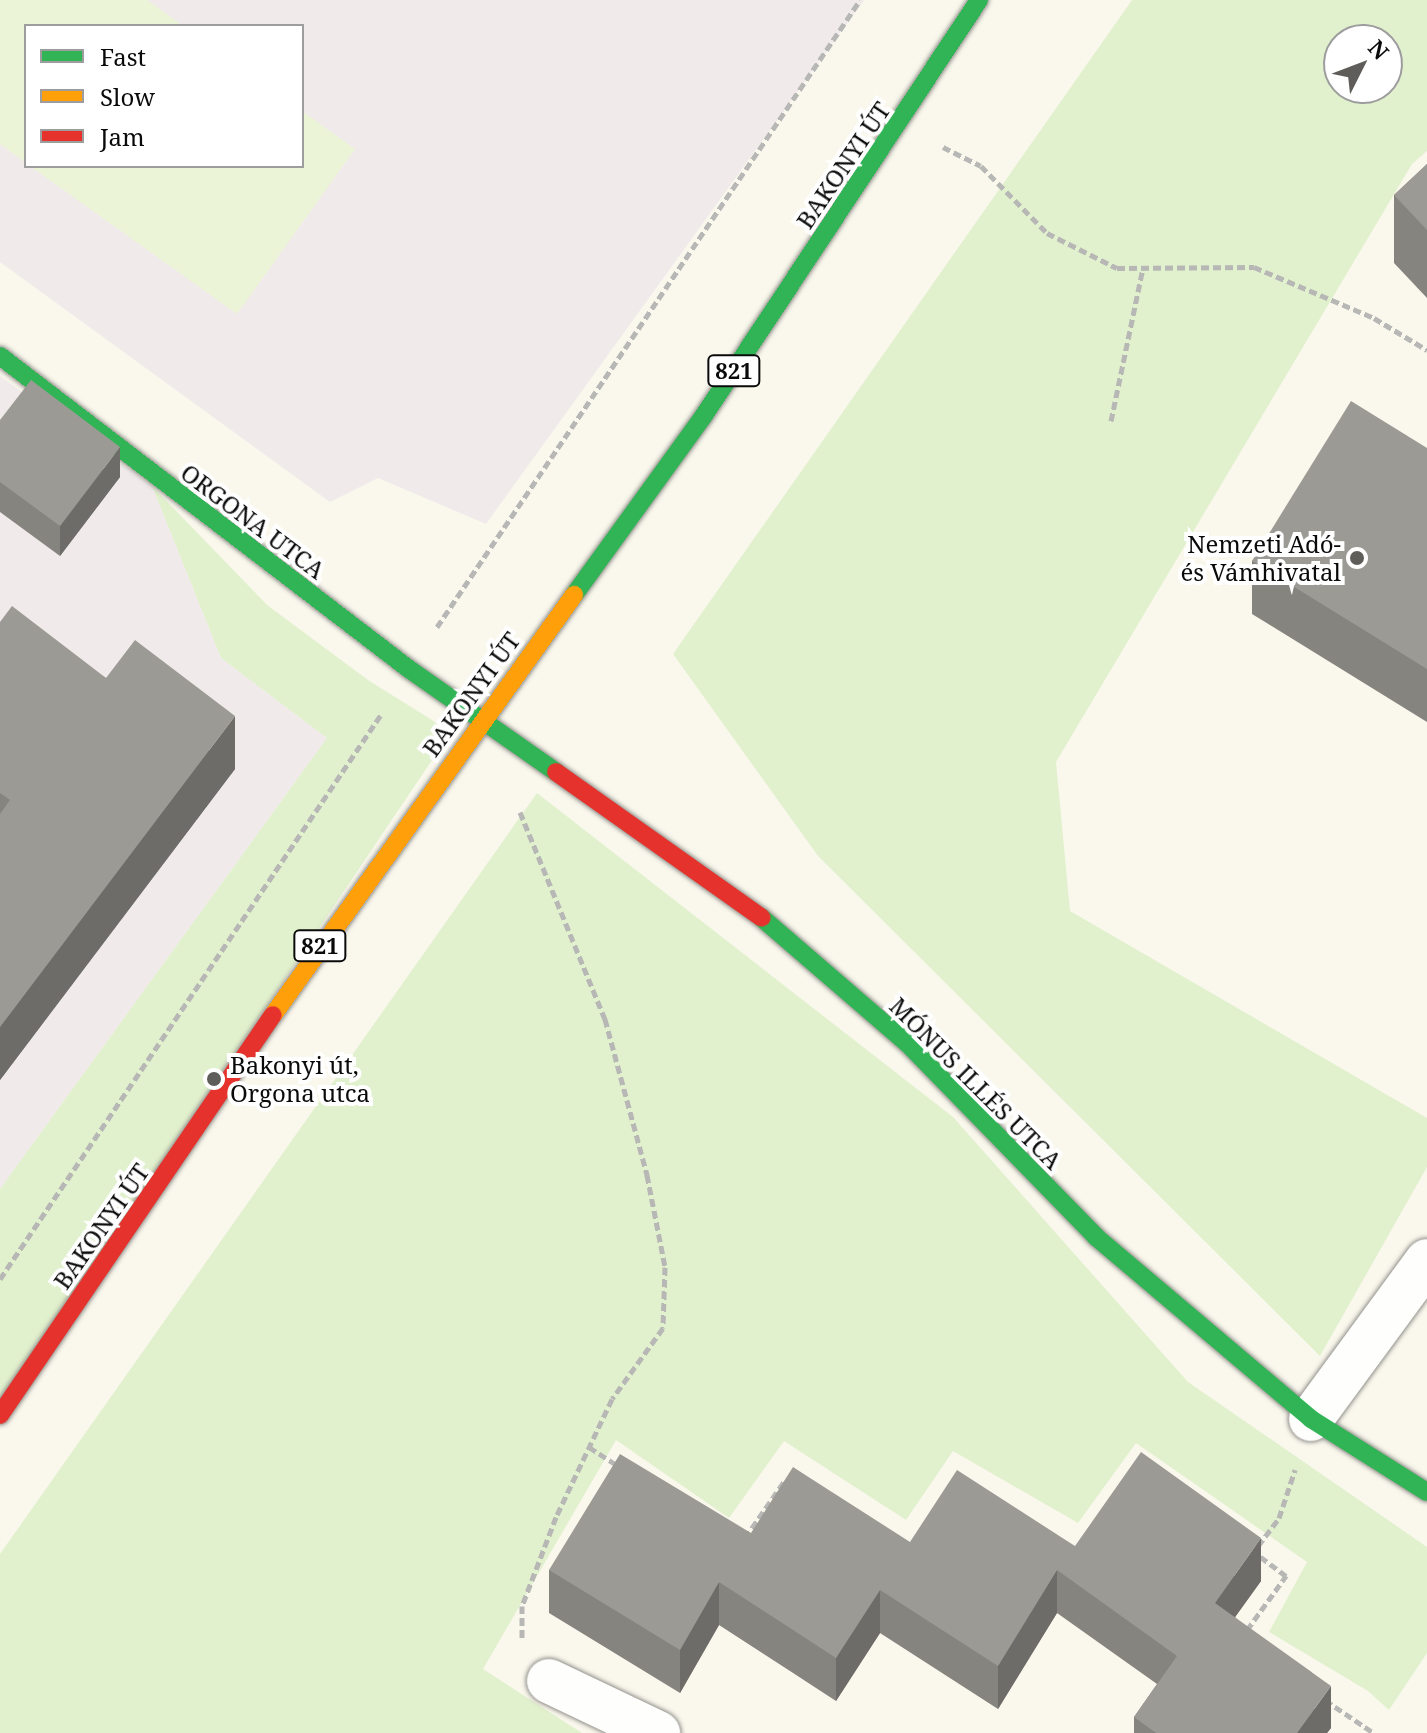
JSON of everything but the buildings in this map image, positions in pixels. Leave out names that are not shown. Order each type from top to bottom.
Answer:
[{"type":"street","name":"BAKONYI ÚT","points":[[0,1415],[481,719],[703,417],[979,0]]},
{"type":"street","name":"ORGONA UTCA","points":[[0,356],[409,669],[481,719]]},
{"type":"street","name":"MÓNUS ILLÉS UTCA","points":[[481,719],[765,920],[907,1043],[1096,1237],[1311,1419],[1427,1492]]},
{"type":"street","points":[[1311,1419],[1427,1261]]},
{"type":"street","points":[[549,1681],[658,1733]]},
{"type":"path","points":[[0,1279],[142,1075],[409,669],[860,0]]},
{"type":"path","points":[[899,125],[981,166],[1047,233],[1117,268],[1254,267],[1374,318],[1427,350]]},
{"type":"path","points":[[1111,421],[1143,268]]},
{"type":"path","points":[[517,805],[605,1019],[647,1175],[665,1267],[663,1328],[612,1399],[522,1606],[522,1653],[549,1681]]},
{"type":"path","points":[[1239,1641],[1286,1576],[1254,1552],[1279,1518],[1311,1419]]},
{"type":"path","points":[[589,1447],[627,1471]]},
{"type":"path","points":[[729,1535],[742,1543],[792,1469]]},
{"type":"path","points":[[1313,1691],[1374,1733]]},
{"type":"shaded area","points":[[0,0],[864,0],[486,524],[378,478],[330,502],[0,262]]},
{"type":"shaded area","points":[[0,376],[152,486],[221,658],[327,738],[0,1189]]},
{"type":"green space","points":[[0,0],[147,0],[180,24],[24,24],[24,162],[0,144]]},
{"type":"green space","points":[[1132,0],[1427,0],[1427,151],[1412,164],[1056,762],[1070,911],[1427,1118],[1427,1167],[1320,1356],[818,856],[673,654]]},
{"type":"green space","points":[[304,112],[355,149],[237,314],[33,168],[304,168]]},
{"type":"green space","points":[[152,486],[267,605],[368,680],[451,732],[0,1402],[0,1189],[327,738],[221,658]]},
{"type":"green space","points":[[537,793],[953,1117],[1188,1382],[1427,1547],[1427,1653],[1389,1710],[1368,1691],[1269,1632],[1307,1562],[1136,1443],[1078,1523],[953,1451],[906,1520],[784,1441],[729,1518],[616,1440],[483,1669],[582,1733],[0,1733],[0,1554]]},
{"type":"traffic: fast","points":[[574,595],[703,417],[979,0]]},
{"type":"traffic: fast","points":[[0,356],[409,669],[556,772]]},
{"type":"traffic: fast","points":[[762,918],[907,1043],[1096,1237],[1311,1419],[1427,1492]]},
{"type":"traffic: slow","points":[[273,1015],[574,595]]},
{"type":"traffic: jam","points":[[556,772],[762,918]]},
{"type":"traffic: jam","points":[[0,1415],[273,1015]]},
{"type":"place","name":"Nemzeti Adó- és Vámhivatal","points":[[1357,558]]},
{"type":"place","name":"Bakonyi út, Orgona utca","points":[[214,1079]]}]
